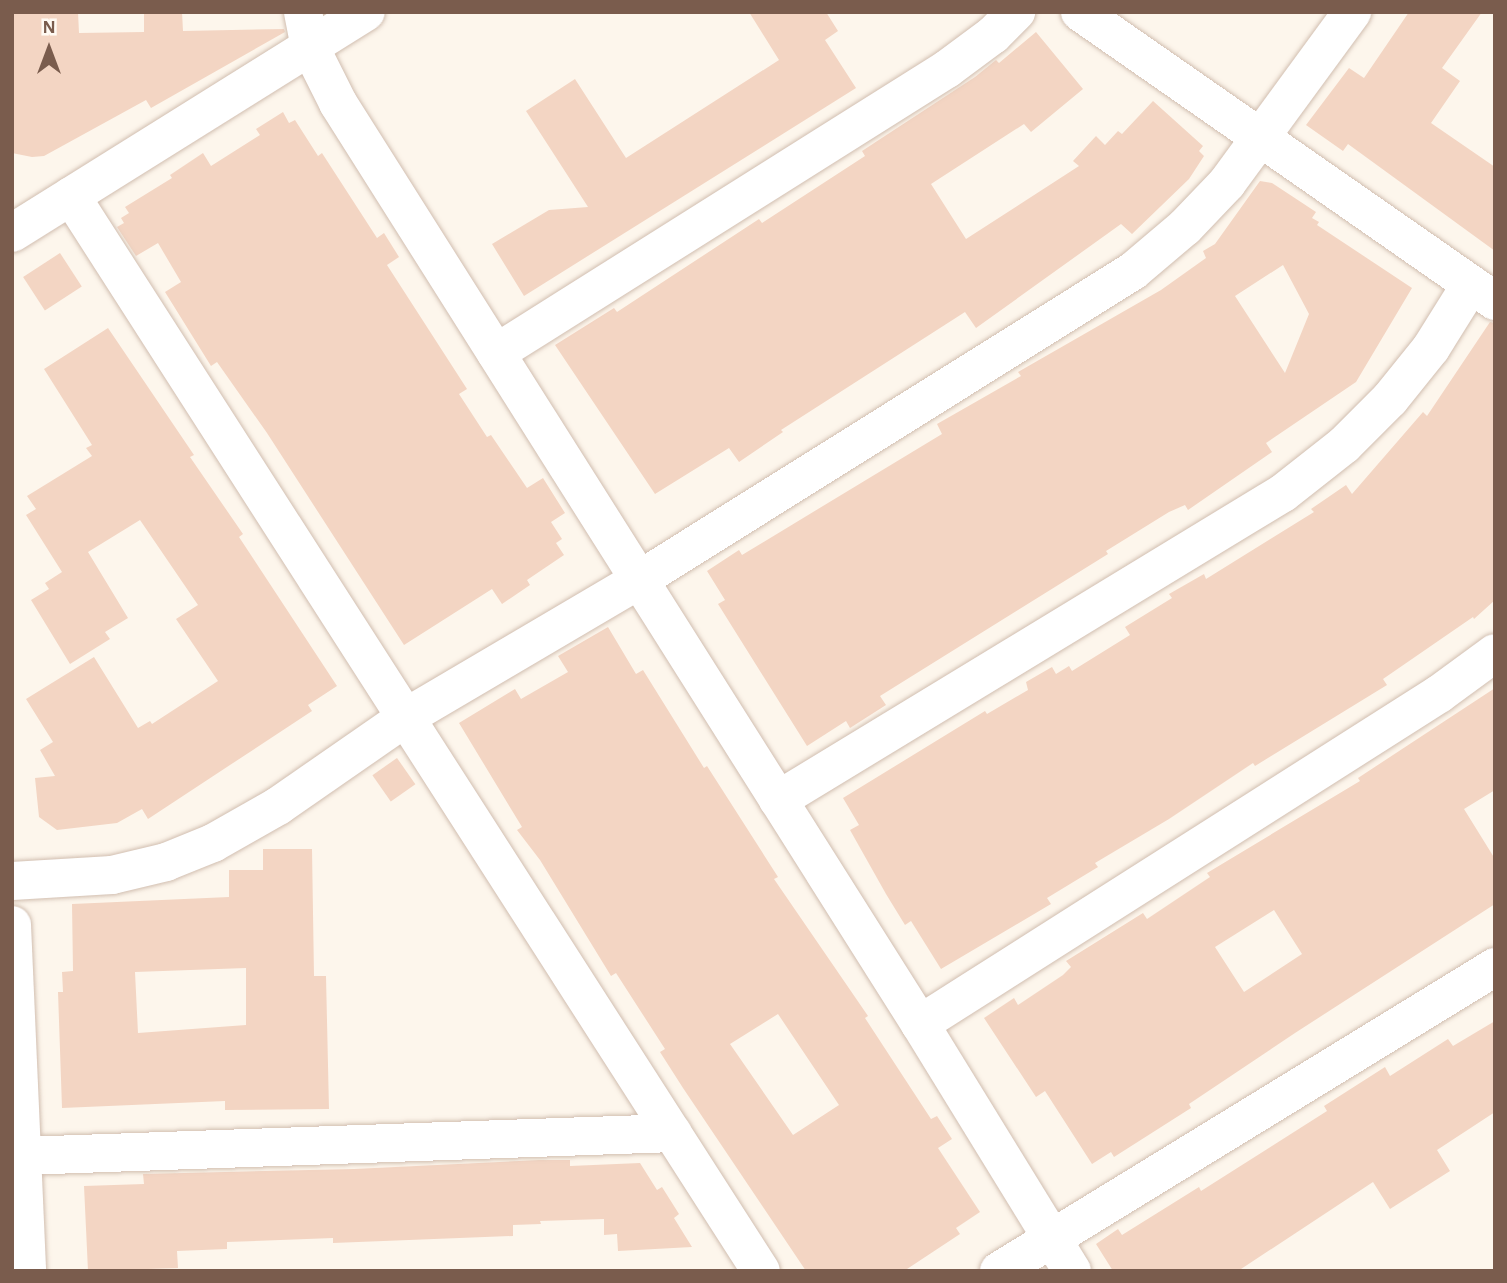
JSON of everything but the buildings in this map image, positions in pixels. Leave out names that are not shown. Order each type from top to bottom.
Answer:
[{"type":"street","points":[[12,233],[71,196],[307,29],[366,12]]},
{"type":"street","points":[[496,353],[947,69],[993,35],[1016,12]]},
{"type":"street","points":[[778,800],[1283,493],[1344,445],[1390,399],[1431,348],[1483,293],[1080,12]]},
{"type":"street","points":[[12,881],[112,875],[166,862],[213,843],[278,806],[408,716],[639,580],[1133,271],[1185,227],[1227,183],[1352,12]]},
{"type":"street","points":[[307,29],[338,103],[1063,1255]]},
{"type":"street","points":[[71,196],[408,716],[761,1271]]},
{"type":"street","points":[[920,1024],[1439,694],[1495,653]]},
{"type":"street","points":[[12,925],[27,1271]]},
{"type":"street","points":[[999,1271],[1063,1255],[1495,967]]},
{"type":"street","points":[[22,1156],[673,1133]]}]
